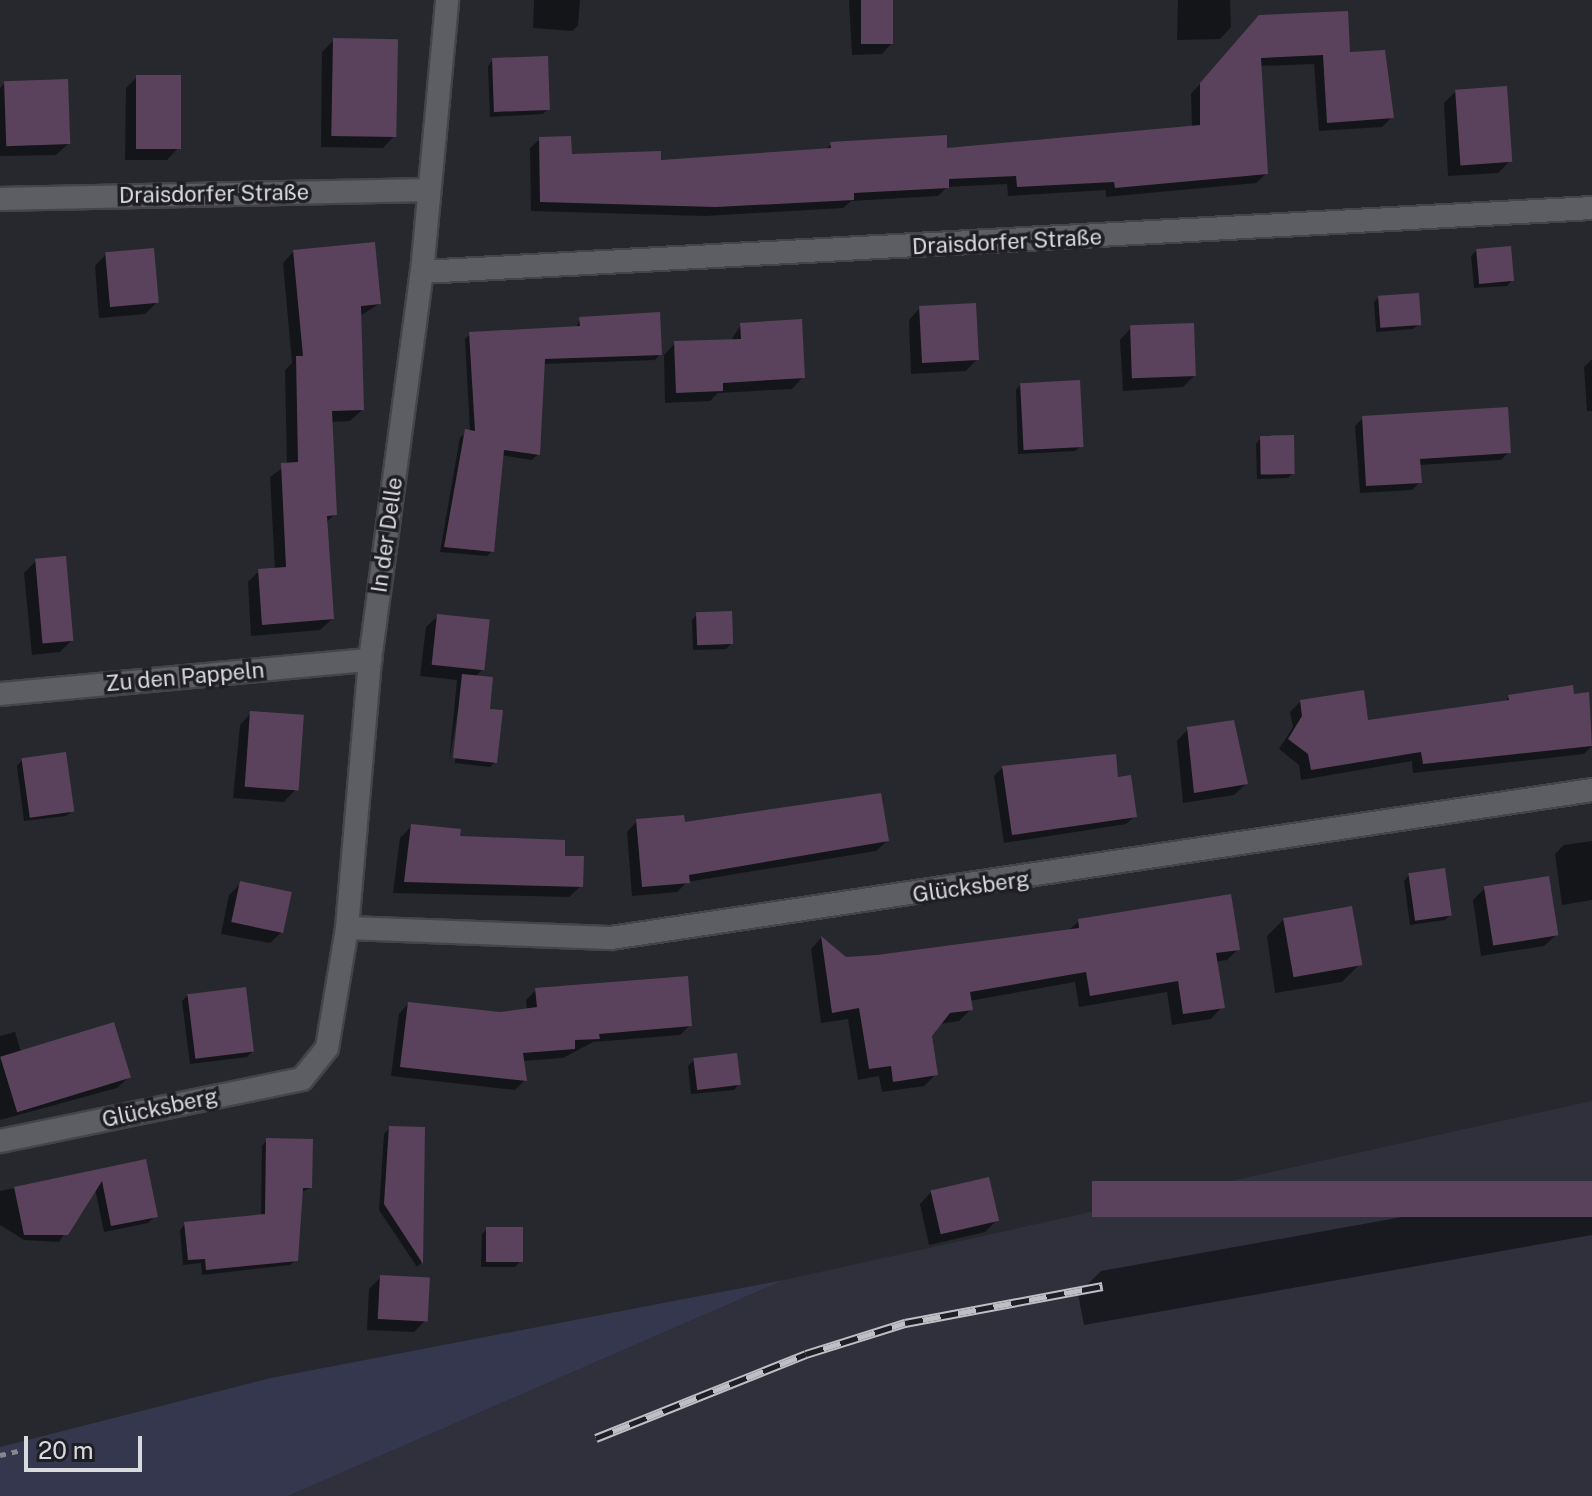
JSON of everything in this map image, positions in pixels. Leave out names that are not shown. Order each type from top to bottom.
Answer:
[{"type":"street","name":"In der Delle","points":[[315,1067],[327,1048],[347,928],[370,660],[422,272],[447,0]]},
{"type":"street","name":"Draisdorfer Straße","points":[[0,199],[428,190]]},
{"type":"street","name":"Draisdorfer Straße","points":[[422,272],[1592,208]]},
{"type":"street","name":"Zu den Pappeln","points":[[0,694],[370,660]]},
{"type":"street","name":"Glücksberg","points":[[347,928],[611,938],[1592,790]]},
{"type":"street","name":"Glücksberg","points":[[0,1141],[293,1081],[315,1067]]},
{"type":"path","points":[[0,1455],[22,1450]]},
{"type":"shaded area","points":[[1592,1101],[1592,1496],[288,1496],[784,1280]]},
{"type":"shaded area","points":[[784,1280],[288,1496],[0,1496],[0,1447],[271,1378]]},
{"type":"building","points":[[861,0],[893,0],[893,44],[861,44]]},
{"type":"building","points":[[1348,11],[1350,52],[1385,50],[1394,118],[1327,123],[1323,55],[1261,58],[1268,174],[1115,188],[1114,182],[1017,187],[1016,176],[949,179],[949,188],[854,193],[854,200],[715,207],[540,202],[539,137],[571,136],[572,154],[661,151],[661,160],[831,148],[830,142],[947,135],[947,148],[1200,125],[1200,83],[1259,15]]},
{"type":"building","points":[[333,38],[398,39],[396,137],[331,136]]},
{"type":"building","points":[[548,56],[550,110],[494,112],[492,58]]},
{"type":"building","points":[[136,75],[181,75],[181,149],[136,149]]},
{"type":"building","points":[[68,79],[70,144],[6,146],[4,81]]},
{"type":"building","points":[[1507,86],[1512,162],[1460,165],[1455,90]]},
{"type":"building","points":[[375,242],[381,304],[361,306],[364,410],[332,411],[337,515],[327,516],[334,619],[262,625],[258,569],[286,567],[281,463],[298,462],[296,356],[303,356],[293,250]]},
{"type":"building","points":[[1511,246],[1514,281],[1479,284],[1476,249]]},
{"type":"building","points":[[154,248],[159,303],[110,307],[105,252]]},
{"type":"building","points":[[1419,293],[1421,325],[1380,328],[1378,296]]},
{"type":"building","points":[[976,303],[979,360],[922,363],[919,306]]},
{"type":"building","points":[[660,312],[662,355],[545,359],[540,455],[504,450],[494,552],[444,547],[465,429],[475,431],[469,332],[580,326],[579,317]]},
{"type":"building","points":[[802,319],[805,378],[723,383],[723,391],[676,393],[674,341],[741,339],[740,323]]},
{"type":"building","points":[[1194,323],[1196,376],[1132,378],[1130,325]]},
{"type":"building","points":[[1080,380],[1084,447],[1024,450],[1020,383]]},
{"type":"building","points":[[1508,407],[1511,453],[1420,459],[1422,483],[1366,486],[1362,416]]},
{"type":"building","points":[[1294,435],[1295,474],[1261,475],[1260,436]]},
{"type":"building","points":[[66,556],[73,641],[43,643],[35,559]]},
{"type":"building","points":[[732,611],[733,644],[697,645],[696,612]]},
{"type":"building","points":[[437,614],[490,620],[484,670],[432,665]]},
{"type":"building","points":[[462,674],[493,677],[490,709],[503,710],[497,763],[453,758]]},
{"type":"building","points":[[1573,685],[1574,694],[1589,692],[1592,746],[1423,764],[1421,752],[1311,770],[1308,754],[1288,739],[1302,716],[1300,700],[1364,690],[1368,720],[1509,700],[1508,695]]},
{"type":"building","points":[[250,711],[304,715],[299,791],[245,787]]},
{"type":"building","points":[[1234,720],[1248,784],[1194,793],[1187,727]]},
{"type":"building","points":[[66,752],[74,811],[30,818],[21,758]]},
{"type":"building","points":[[1116,754],[1118,777],[1131,775],[1137,817],[1012,835],[1002,766]]},
{"type":"building","points":[[881,793],[889,841],[689,875],[690,883],[642,887],[636,819],[684,815],[685,822]]},
{"type":"building","points":[[411,824],[461,829],[460,836],[565,840],[565,856],[584,856],[583,887],[404,882]]},
{"type":"building","points":[[1445,868],[1452,916],[1415,921],[1408,873]]},
{"type":"building","points":[[1549,876],[1558,935],[1493,946],[1484,886]]},
{"type":"building","points":[[240,881],[292,892],[283,933],[231,922]]},
{"type":"building","points":[[1231,894],[1240,950],[1216,953],[1225,1008],[1183,1014],[1178,981],[1090,996],[1086,972],[970,992],[973,1010],[950,1013],[932,1036],[938,1075],[893,1082],[891,1066],[869,1069],[859,1008],[832,1013],[821,936],[846,957],[877,955],[1079,928],[1078,919]]},
{"type":"building","points":[[1352,906],[1362,965],[1293,977],[1283,918]]},
{"type":"building","points":[[688,976],[692,1026],[599,1034],[600,1039],[575,1040],[575,1049],[523,1053],[527,1081],[400,1067],[408,1002],[500,1012],[537,1007],[535,988]]},
{"type":"building","points":[[246,987],[254,1052],[195,1059],[187,994]]},
{"type":"building","points":[[114,1022],[131,1077],[17,1112],[0,1057]]},
{"type":"building","points":[[737,1053],[741,1085],[697,1090],[693,1058]]},
{"type":"building","points":[[389,1126],[425,1127],[423,1264],[384,1204]]},
{"type":"building","points":[[266,1138],[313,1139],[312,1188],[303,1188],[298,1261],[206,1270],[205,1259],[188,1260],[184,1222],[265,1214]]},
{"type":"building","points":[[146,1159],[158,1217],[111,1226],[102,1181],[68,1235],[24,1235],[14,1187]]},
{"type":"building","points":[[989,1177],[999,1221],[941,1234],[931,1190]]},
{"type":"building","points":[[1092,1181],[1592,1181],[1592,1217],[1092,1217]]},
{"type":"building","points":[[486,1227],[523,1227],[523,1262],[486,1262]]},
{"type":"building","points":[[380,1275],[430,1278],[428,1322],[378,1319]]},
{"type":"railway","points":[[596,1438],[806,1354],[905,1323],[1103,1286]]}]
